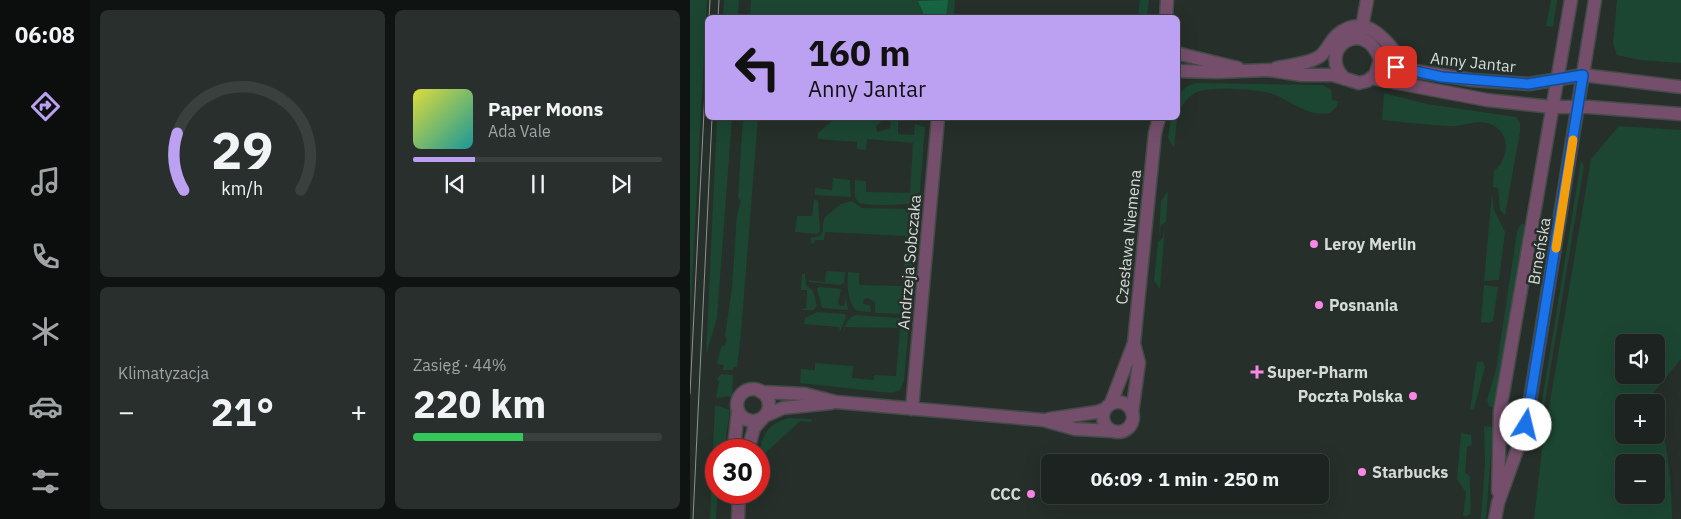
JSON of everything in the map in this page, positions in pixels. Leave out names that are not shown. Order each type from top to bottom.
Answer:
[{"type":"street","points":[[1166,15],[1167,0]]},
{"type":"street","points":[[1367,0],[1362,32],[1371,43],[1380,60],[1377,71],[1371,78]]},
{"type":"street","name":"Brneńska","points":[[1498,503],[1500,411],[1571,0]]},
{"type":"street","name":"Brneńska","points":[[1495,519],[1498,503],[1526,425],[1596,0]]},
{"type":"street","name":"Anny Jantar","points":[[1268,70],[1321,56],[1338,34],[1352,27],[1362,32],[1380,34],[1409,70]]},
{"type":"street","points":[[1345,79],[1336,67],[1337,50],[1345,41],[1362,32]]},
{"type":"street","name":"Anny Jantar","points":[[1180,52],[1243,70]]},
{"type":"street","name":"Anny Jantar","points":[[1380,60],[1409,70],[1442,77],[1521,83],[1556,80],[1583,75],[1681,87]]},
{"type":"street","name":"Anny Jantar","points":[[1180,71],[1268,70],[1302,75],[1333,76],[1359,83],[1371,78],[1462,96],[1552,107],[1579,106],[1681,114]]},
{"type":"street","name":"Andrzeja Sobczaka","points":[[912,409],[938,120]]},
{"type":"street","name":"Czesława Niemena","points":[[1152,120],[1154,133]]},
{"type":"street","name":"Czesława Niemena","points":[[1043,420],[1097,412],[1108,406],[1134,343],[1154,133],[1158,120]]},
{"type":"street","name":"Czesława Niemena","points":[[761,392],[805,394],[836,402],[1043,420],[1075,429],[1119,432],[1127,429],[1132,422],[1139,363],[1134,343]]},
{"type":"street","points":[[736,439],[738,400],[743,393],[750,390],[761,392],[768,401],[768,409],[754,428],[751,439]]},
{"type":"street","name":"Czesława Niemena","points":[[763,417],[783,408],[836,402]]},
{"type":"street","points":[[1111,431],[1103,421],[1108,406],[1124,404],[1132,413]]},
{"type":"street","points":[[738,411],[746,420],[754,421],[763,417]]},
{"type":"street","points":[[738,519],[739,504]]},
{"type":"green space","points":[[690,0],[707,0],[705,15],[690,321]]},
{"type":"green space","points":[[724,0],[739,0],[738,15],[723,15]]},
{"type":"green space","points":[[751,0],[955,0],[954,15],[750,15]]},
{"type":"green space","points":[[948,0],[946,15],[924,15],[918,1]]},
{"type":"green space","points":[[1140,0],[1149,0],[1147,15],[1138,15]]},
{"type":"green space","points":[[1551,0],[1557,0],[1553,27],[1546,26]]},
{"type":"green space","points":[[1617,0],[1681,0],[1681,63],[1640,60],[1617,55],[1613,44]]},
{"type":"green space","points":[[1195,83],[1323,85],[1331,90],[1332,100],[1338,101],[1337,106],[1330,113],[1323,114],[1308,111],[1266,92],[1212,89],[1203,90],[1190,96],[1180,111],[1180,93],[1186,87]]},
{"type":"green space","points":[[1384,93],[1427,104],[1516,117],[1520,123],[1520,132],[1505,215],[1500,210],[1498,188],[1493,187],[1494,171],[1503,160],[1505,153],[1505,139],[1502,133],[1490,124],[1480,122],[1452,126],[1382,120]]},
{"type":"green space","points":[[717,120],[732,120],[717,318],[706,355]]},
{"type":"green space","points":[[743,120],[758,120],[737,367],[734,367],[733,370],[723,370],[724,365],[717,364],[721,347],[725,345],[727,339],[725,336],[732,288],[737,214],[741,201],[738,198]]},
{"type":"green space","points":[[833,120],[883,120],[876,126],[877,132],[890,128],[891,123],[889,121],[898,121],[898,134],[914,135],[915,124],[925,127],[919,201],[908,204],[871,205],[859,203],[855,197],[855,180],[866,181],[866,192],[910,193],[913,143],[867,139],[866,150],[857,149],[857,142],[818,139],[818,133]]},
{"type":"green space","points":[[1171,120],[1177,120],[1174,148],[1168,138]]},
{"type":"green space","points":[[1619,126],[1681,130],[1681,359],[1665,379],[1665,334],[1615,334],[1615,384],[1661,384],[1654,394],[1615,394],[1615,444],[1665,444],[1671,486],[1672,519],[1534,519],[1542,449],[1591,159]]},
{"type":"green space","points":[[1581,160],[1584,166],[1543,414],[1540,414]]},
{"type":"green space","points":[[833,178],[850,180],[851,197],[815,195],[815,188],[832,190]]},
{"type":"green space","points":[[1168,191],[1166,222],[1161,225],[1159,236],[1161,201]]},
{"type":"green space","points":[[1492,193],[1494,210],[1505,232],[1499,280],[1484,281]]},
{"type":"green space","points":[[814,199],[818,201],[820,231],[817,234],[795,232],[797,216],[812,216]]},
{"type":"green space","points":[[852,201],[862,208],[909,209],[918,213],[910,311],[900,314],[875,313],[875,302],[868,298],[864,299],[863,304],[870,305],[871,312],[857,311],[849,298],[848,288],[848,272],[859,273],[859,285],[903,286],[906,236],[825,232],[824,240],[815,240],[814,244],[811,243],[811,238],[817,237],[822,233],[825,217],[841,204]]},
{"type":"green space","points":[[1521,224],[1524,224],[1524,233],[1495,408],[1489,406],[1487,400],[1496,370],[1517,232]]},
{"type":"green space","points":[[1165,227],[1160,289],[1154,281],[1158,242],[1163,237]]},
{"type":"green space","points":[[826,271],[845,272],[844,283],[840,285],[809,282],[808,280],[825,282]]},
{"type":"green space","points":[[802,274],[805,274],[806,285],[813,291],[817,306],[813,310],[800,310],[806,308],[807,290],[801,290]]},
{"type":"green space","points":[[1484,285],[1498,287],[1493,321],[1489,323],[1481,322]]},
{"type":"green space","points":[[819,287],[841,289],[838,303],[844,306],[846,297],[848,310],[822,308],[817,289]]},
{"type":"green space","points":[[817,312],[845,314],[846,317],[840,331],[839,327],[804,324],[805,318]]},
{"type":"green space","points":[[856,315],[899,318],[909,323],[904,381],[900,390],[891,393],[800,383],[801,369],[815,370],[815,363],[853,366],[852,378],[874,380],[874,375],[896,376],[900,328],[845,327],[843,334],[844,328],[847,322]]},
{"type":"green space","points":[[1477,362],[1483,362],[1485,367],[1474,409],[1470,410]]},
{"type":"green space","points":[[721,374],[733,375],[732,396],[716,398],[719,382],[717,379]]},
{"type":"green space","points":[[715,405],[730,410],[726,439],[714,439]]},
{"type":"green space","points":[[789,418],[811,419],[812,422],[800,421],[770,449],[770,439],[763,438],[770,428],[781,420]]},
{"type":"green space","points":[[1484,426],[1493,427],[1486,518],[1481,519],[1485,463]]},
{"type":"green space","points":[[1461,433],[1471,435],[1472,445],[1467,447],[1465,473],[1470,476],[1471,504],[1470,514],[1466,516],[1463,516],[1466,493],[1457,479]]},
{"type":"green space","points":[[711,504],[717,504],[716,519],[710,519]]},
{"type":"tram line","points":[[709,15],[710,0]]},
{"type":"tram line","points":[[718,15],[719,0]]},
{"type":"tram line","points":[[690,394],[705,92]]},
{"type":"tram line","points":[[693,519],[712,120]]},
{"type":"slow traffic","points":[[1556,248],[1573,140]]},
{"type":"place","name":"Leroy Merlin","points":[[1314,244]]},
{"type":"place","name":"Posnania","points":[[1319,305]]},
{"type":"place","name":"Super-Pharm","points":[[1257,372]]},
{"type":"place","name":"Poczta Polska","points":[[1413,396]]},
{"type":"place","name":"Starbucks","points":[[1362,472]]},
{"type":"place","name":"CCC","points":[[1031,494]]},
{"type":"route","points":[[1396,67],[1442,77],[1528,84],[1583,75],[1526,425]]}]
